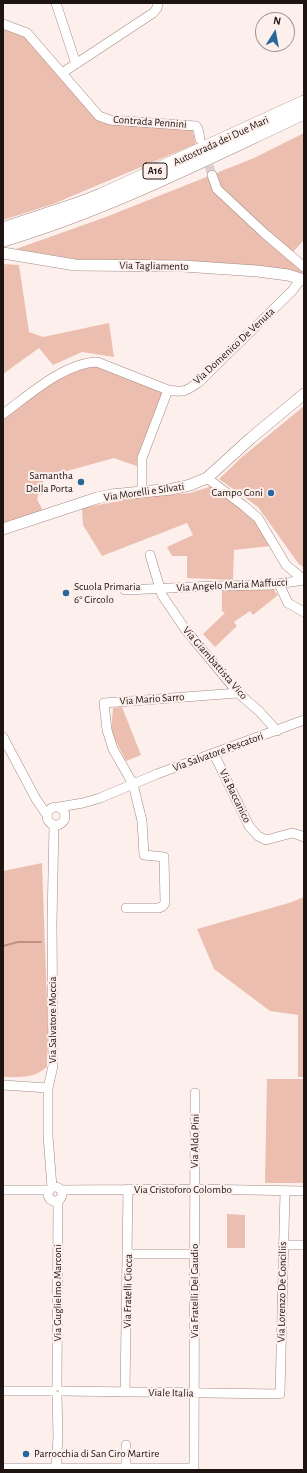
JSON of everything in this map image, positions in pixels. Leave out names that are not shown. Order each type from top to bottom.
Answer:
[{"type":"highway","name":"Autostrada dei Due Mari","points":[[3,229],[68,208],[101,195],[304,102]]},
{"type":"highway","name":"Autostrada dei Due Mari","points":[[3,240],[50,225],[106,204],[304,113]]},
{"type":"main road","name":"Via Tagliamento","points":[[3,253],[75,265],[183,266],[257,271],[288,275],[302,280]]},
{"type":"main road","name":"Via Morelli e Silvati","points":[[3,529],[97,498],[142,491],[172,489],[190,485],[207,478],[251,438],[304,394]]},
{"type":"street","points":[[56,3],[76,64]]},
{"type":"street","points":[[62,74],[153,13],[157,8],[158,3]]},
{"type":"street","name":"Contrada Pennini","points":[[3,24],[27,33],[99,116],[110,120],[196,126],[200,139]]},
{"type":"street","points":[[212,175],[216,189],[304,267]]},
{"type":"street","name":"Via Domenico De Venuta","points":[[168,390],[180,392],[188,390],[199,382],[302,280]]},
{"type":"street","points":[[3,414],[51,379],[74,367],[88,362],[97,362],[168,390],[142,458],[142,491]]},
{"type":"street","points":[[207,478],[258,518],[286,565],[304,580]]},
{"type":"street","name":"Via Angelo Maria Maffucci","points":[[150,555],[160,589]]},
{"type":"street","name":"Via Angelo Maria Maffucci","points":[[125,590],[279,584],[304,580]]},
{"type":"street","points":[[279,584],[288,604],[304,612]]},
{"type":"street","name":"Via Giambattista Vico","points":[[160,589],[162,595],[185,629],[238,693],[277,731]]},
{"type":"street","name":"Via Mario Sarro","points":[[133,784],[114,749],[107,730],[104,703],[238,693]]},
{"type":"street","name":"Via Salvatore Pescatori","points":[[52,810],[100,798],[133,784],[304,720]]},
{"type":"street","points":[[3,737],[33,793],[52,810],[64,812],[60,822],[48,821],[52,810]]},
{"type":"street","name":"Via Baccanico","points":[[214,754],[249,826],[258,836],[266,840],[292,833],[302,836]]},
{"type":"street","points":[[126,908],[159,908],[165,903],[164,857],[144,856],[142,821],[133,784]]},
{"type":"street","name":"Via Salvatore Pescatori","points":[[60,822],[83,803]]},
{"type":"street","name":"Via Salvatore Moccia","points":[[54,1189],[48,1136],[48,1088],[53,1066],[53,853],[60,822]]},
{"type":"street","points":[[3,1085],[48,1088]]},
{"type":"street","name":"Via Aldo Pini","points":[[194,1189],[195,1093]]},
{"type":"street","points":[[54,1189],[48,1195],[51,1199],[58,1200]]},
{"type":"street","name":"Via Guglielmo Marconi","points":[[54,1189],[62,1196],[58,1200],[58,1436],[56,1469]]},
{"type":"street","name":"Via Fratelli Ciocca","points":[[125,1392],[128,1189]]},
{"type":"street","name":"Via Cristoforo Colombo","points":[[3,1190],[194,1189],[304,1191]]},
{"type":"street","name":"Via Fratelli Del Gaudio","points":[[194,1189],[194,1469]]},
{"type":"street","name":"Via Lorenzo De Conciliis","points":[[280,1394],[285,1191]]},
{"type":"street","points":[[284,1244],[304,1245]]},
{"type":"street","points":[[128,1254],[194,1254]]},
{"type":"street","name":"Viale Italia","points":[[3,1391],[280,1394]]},
{"type":"street","points":[[126,1445],[126,1469]]},
{"type":"street","points":[[3,1468],[194,1469]]},
{"type":"shaded area","points":[[3,27],[25,35],[102,123],[192,128],[196,144],[53,204],[3,220]]},
{"type":"shaded area","points":[[304,133],[304,240],[292,253],[304,271],[304,277],[287,271],[169,260],[80,260],[16,249],[106,217],[254,158]]},
{"type":"shaded area","points":[[3,264],[19,265],[29,332],[43,337],[109,323],[114,357],[82,352],[53,365],[39,348],[3,374]]},
{"type":"shaded area","points":[[88,362],[168,390],[142,468],[114,458],[45,477],[37,499],[45,515],[3,529],[3,414],[51,379]]},
{"type":"shaded area","name":"Campo Coni","points":[[304,406],[304,568],[298,563],[258,507],[219,479],[242,457]]},
{"type":"shaded area","points":[[212,486],[257,520],[271,546],[234,550],[233,580],[187,578],[187,556],[172,556],[167,547],[193,535],[187,523],[102,556],[83,525],[82,508],[135,498],[190,493]]},
{"type":"shaded area","points":[[273,589],[278,595],[253,615],[250,611],[234,622],[237,626],[215,647],[203,634],[225,613],[222,611],[222,590]]},
{"type":"shaded area","points":[[122,707],[141,755],[126,761],[111,732],[113,708]]},
{"type":"shaded area","points":[[42,863],[48,1032],[47,1067],[36,1074],[21,1077],[3,1077],[3,871]]},
{"type":"shaded area","points":[[304,897],[304,1077],[298,1077],[298,1015],[270,1011],[214,969],[197,929],[289,903]]},
{"type":"shaded area","points":[[267,1079],[304,1079],[304,1183],[265,1183]]},
{"type":"shaded area","points":[[227,1214],[245,1215],[245,1248],[227,1248]]},
{"type":"waterway","points":[[3,946],[18,942],[41,942]]},
{"type":"tunnel","points":[[205,153],[212,175]]},
{"type":"place","name":"Samantha Della Porta","points":[[81,482]]},
{"type":"place","name":"Campo Coni","points":[[271,493]]},
{"type":"place","name":"Scuola Primaria 6° Circolo","points":[[66,593]]},
{"type":"place","name":"Parrocchia di San Ciro Martire","points":[[26,1454]]}]
